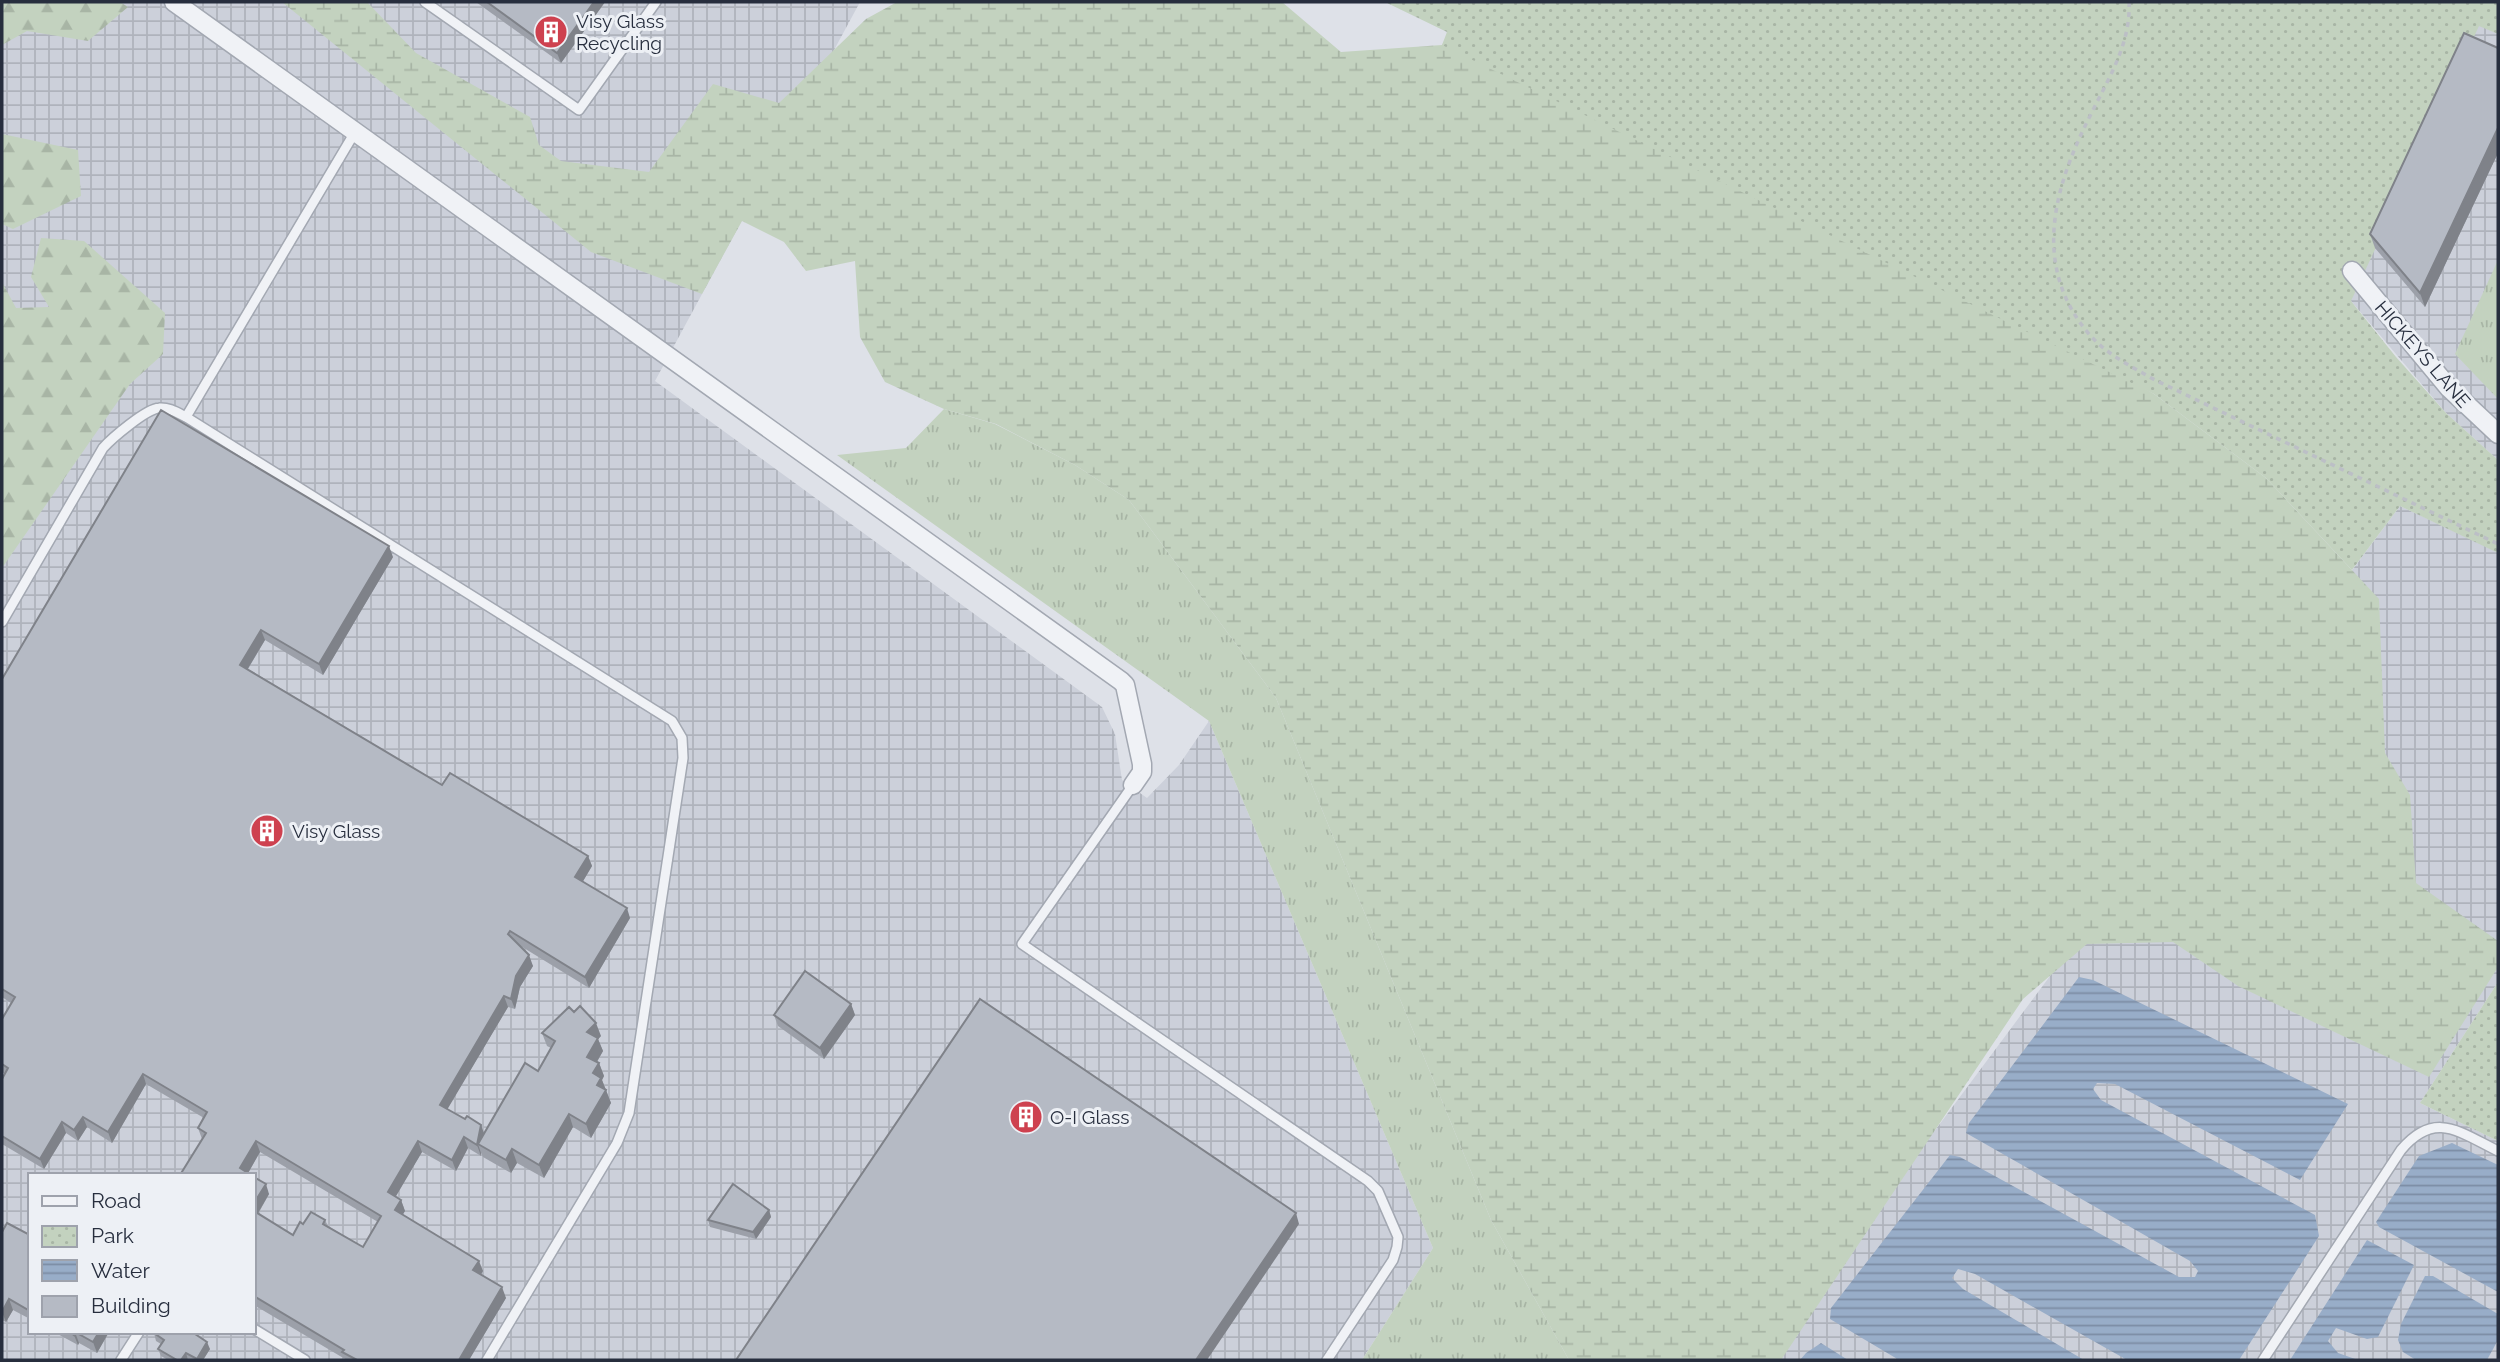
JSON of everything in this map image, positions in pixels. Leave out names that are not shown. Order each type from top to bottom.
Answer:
[{"type":"street","points":[[174,2],[1125,685],[1142,764],[1142,772],[1133,785]]},
{"type":"street","name":"HICKEYS LANE","points":[[2352,271],[2449,388],[2498,434]]},
{"type":"lane","points":[[425,2],[579,110],[656,2]]},
{"type":"lane","points":[[186,417],[355,132]]},
{"type":"lane","points":[[2,622],[103,448],[111,438],[156,407],[169,408],[672,722],[682,738],[683,758],[629,1113],[617,1143],[487,1360]]},
{"type":"lane","points":[[1133,785],[1022,944],[1368,1181],[1378,1191],[1398,1237],[1393,1260],[1326,1360]]},
{"type":"lane","points":[[2263,1360],[2401,1150],[2413,1136],[2424,1129],[2451,1128],[2498,1151]]},
{"type":"lane","points":[[256,1330],[305,1360]]},
{"type":"lane","points":[[121,1360],[138,1334]]},
{"type":"path","points":[[2129,2],[2123,46],[2075,144],[2053,214],[2053,244],[2058,275],[2069,303],[2090,334],[2115,356],[2155,380],[2498,544]]},
{"type":"shaded area","points":[[2,2],[860,2],[655,381],[1102,707],[1115,734],[1122,780],[1147,798],[1179,765],[1209,721],[1433,1248],[1362,1360],[2,1360]]},
{"type":"shaded area","points":[[2291,2],[2480,25],[2498,34],[2498,460],[2446,413],[2351,301]]},
{"type":"shaded area","points":[[2400,506],[2498,552],[2498,982],[2420,1103],[2498,1141],[2498,1360],[1764,1360]]},
{"type":"green space","points":[[2,2],[120,2],[128,7],[88,41],[27,31],[2,45]]},
{"type":"green space","points":[[282,2],[367,2],[416,53],[530,117],[539,145],[561,161],[649,172],[713,84],[779,103],[866,19],[897,2],[1282,2],[1341,52],[1442,45],[1469,2],[2154,394],[2266,478],[2379,599],[2385,753],[2410,795],[2416,883],[2498,941],[2498,967],[2429,1077],[2238,986],[2173,942],[2087,944],[2023,999],[1781,1360],[1569,1360],[1491,1220],[1276,698],[1129,500],[1075,465],[996,424],[944,409],[885,382],[860,337],[855,261],[806,271],[784,242],[742,221],[702,294],[591,252]]},
{"type":"green space","points":[[1385,2],[2498,2],[2498,34],[2479,26],[2351,301],[2446,413],[2498,460],[2498,553],[2400,506],[2352,570],[2266,478],[2154,394],[1442,45],[1447,32]]},
{"type":"green space","points":[[2,134],[78,150],[81,196],[13,229],[2,224]]},
{"type":"green space","points":[[41,238],[84,241],[165,313],[163,354],[130,384],[2,568],[2,282],[16,308],[49,307],[31,277]]},
{"type":"green space","points":[[2498,260],[2498,399],[2455,354]]},
{"type":"green space","points":[[944,409],[995,424],[1075,465],[1129,500],[1276,698],[1491,1220],[1569,1360],[1362,1360],[1433,1248],[1209,721],[837,455],[906,448]]},
{"type":"green space","points":[[2498,982],[2498,1141],[2420,1103]]},
{"type":"water","points":[[2079,977],[2093,980],[2348,1104],[2300,1180],[2115,1084],[2097,1083],[2093,1089],[2101,1100],[2315,1215],[2319,1236],[2239,1360],[2127,1360],[1975,1274],[1958,1269],[1952,1278],[1963,1289],[2084,1360],[1899,1360],[1830,1319],[1831,1308],[1950,1155],[1960,1157],[2179,1277],[2195,1277],[2198,1271],[2190,1261],[1966,1133],[1969,1123]]},
{"type":"water","points":[[2452,1143],[2498,1165],[2498,1292],[2379,1227],[2376,1222],[2419,1156]]},
{"type":"water","points":[[2367,1240],[2414,1265],[2378,1337],[2367,1339],[2336,1328],[2328,1341],[2338,1353],[2358,1360],[2290,1360]]},
{"type":"water","points":[[2425,1276],[2433,1276],[2498,1314],[2498,1340],[2487,1360],[2416,1360],[2403,1352],[2398,1340],[2401,1324]]},
{"type":"water","points":[[1821,1343],[1848,1360],[1800,1360]]},
{"type":"building","name":"Visy Glass Recycling","points":[[487,2],[594,2],[557,53]]},
{"type":"building","points":[[2464,33],[2498,48],[2498,128],[2420,293],[2370,234]]},
{"type":"building","name":"Visy Glass","points":[[161,410],[389,546],[319,664],[261,630],[240,665],[442,785],[450,773],[588,856],[575,877],[627,908],[585,977],[510,931],[508,934],[529,955],[516,976],[511,999],[504,996],[440,1105],[481,1125],[477,1145],[464,1137],[452,1160],[418,1141],[388,1192],[401,1200],[395,1210],[479,1261],[473,1270],[502,1287],[459,1360],[357,1360],[256,1297],[256,1212],[293,1235],[300,1222],[303,1224],[311,1212],[325,1220],[323,1224],[363,1247],[381,1216],[256,1141],[240,1168],[248,1173],[181,1173],[206,1133],[198,1128],[207,1112],[143,1074],[108,1132],[83,1117],[74,1130],[62,1122],[40,1159],[2,1136],[2,1079],[8,1068],[2,1064],[2,1019],[15,997],[2,989],[2,679]]},
{"type":"building","points":[[805,971],[851,1004],[820,1048],[774,1015]]},
{"type":"building","name":"O-I Glass","points":[[980,999],[1296,1213],[1196,1360],[736,1360]]},
{"type":"building","points":[[580,1006],[596,1023],[587,1032],[598,1038],[587,1057],[599,1063],[593,1073],[601,1078],[597,1085],[606,1090],[586,1124],[569,1114],[539,1165],[512,1149],[506,1160],[478,1144],[525,1063],[538,1071],[555,1041],[542,1033],[569,1007],[574,1012]]},
{"type":"building","points":[[256,1178],[266,1184],[256,1200]]},
{"type":"building","points":[[733,1184],[769,1210],[753,1232],[708,1220]]},
{"type":"building","points":[[7,1223],[28,1234],[28,1310],[9,1299],[2,1312],[2,1232]]},
{"type":"building","points":[[79,1334],[98,1334],[93,1342]]},
{"type":"building","points":[[155,1334],[195,1334],[207,1342],[197,1359],[186,1353],[181,1360],[177,1360],[158,1349],[164,1340]]},
{"type":"place","name":"Visy Glass Recycling","points":[[551,32]]},
{"type":"place","name":"Visy Glass","points":[[267,831]]},
{"type":"place","name":"O-I Glass","points":[[1026,1117]]}]
